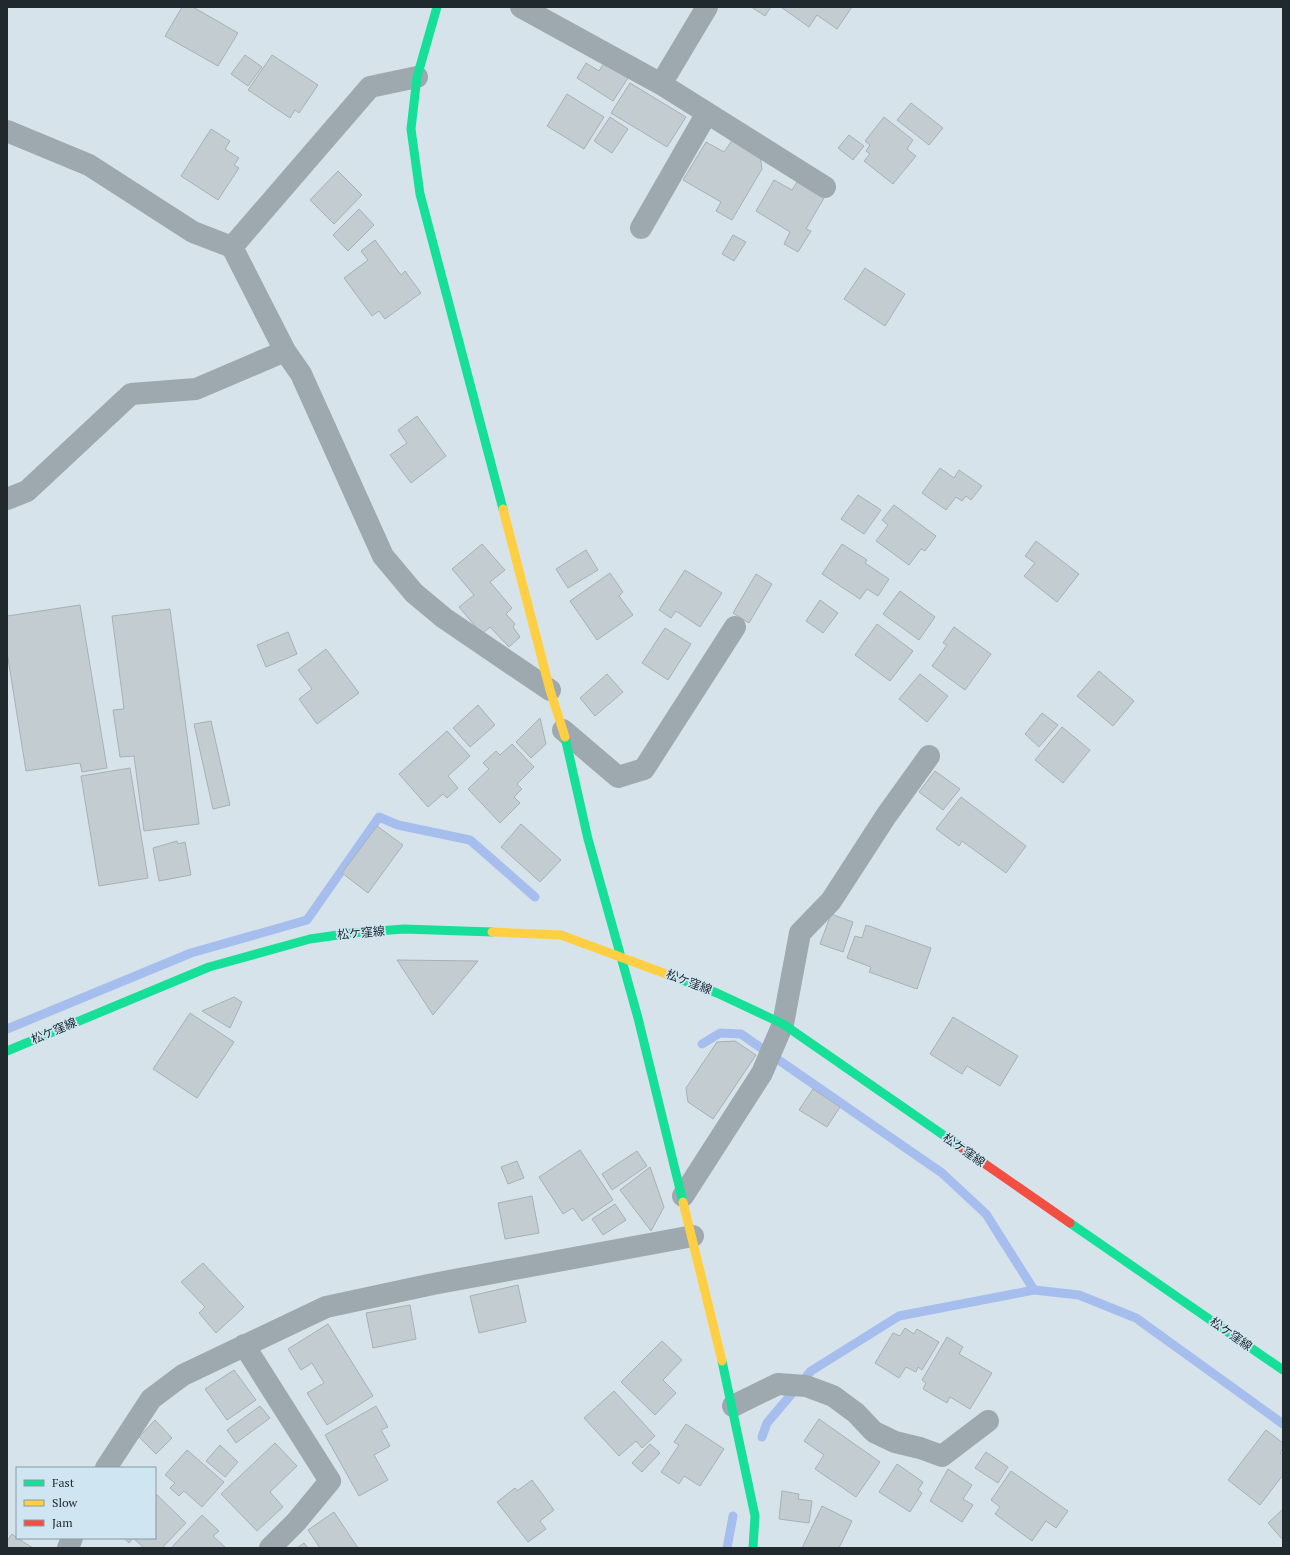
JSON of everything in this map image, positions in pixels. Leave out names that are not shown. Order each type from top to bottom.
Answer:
[{"type":"street","points":[[438,7],[417,78],[411,129],[420,194],[550,690],[563,730],[588,839],[622,958],[693,1236],[733,1406],[754,1516],[753,1548]]},
{"type":"street","points":[[521,7],[661,84],[825,187]]},
{"type":"street","points":[[661,84],[707,7]]},
{"type":"street","points":[[232,247],[370,87],[417,78]]},
{"type":"street","points":[[641,228],[707,113]]},
{"type":"street","points":[[7,131],[89,165],[193,232],[232,247],[285,351],[301,374],[383,556],[414,593],[444,618],[550,690]]},
{"type":"street","points":[[7,499],[26,491],[131,394],[196,389],[285,351]]},
{"type":"street","points":[[563,730],[618,777],[644,769],[735,627]]},
{"type":"street","points":[[683,1196],[762,1072],[772,1051],[783,1024],[800,933],[831,901],[886,816],[929,756]]},
{"type":"street","name":"松ケ窪線","points":[[7,1051],[209,966],[310,939],[352,933],[404,930],[561,935],[717,993],[783,1024],[1283,1370]]},
{"type":"street","points":[[107,1467],[151,1399],[183,1375],[326,1307],[433,1284],[693,1236]]},
{"type":"street","points":[[244,1345],[330,1481],[296,1522],[270,1548]]},
{"type":"street","points":[[733,1406],[778,1384],[806,1386],[833,1396],[856,1413],[874,1432],[895,1442],[920,1448],[942,1456],[988,1421]]},
{"type":"building","points":[[182,7],[193,7],[238,33],[218,66],[165,36]]},
{"type":"building","points":[[751,7],[771,7],[765,16]]},
{"type":"building","points":[[781,7],[852,7],[837,29],[817,15],[809,27]]},
{"type":"building","points":[[245,55],[262,67],[248,86],[231,74]]},
{"type":"building","points":[[272,55],[318,85],[299,113],[295,110],[290,118],[248,90]]},
{"type":"building","points":[[586,63],[599,71],[604,63],[628,78],[613,101],[577,78]]},
{"type":"building","points":[[630,83],[686,117],[667,147],[611,113]]},
{"type":"building","points":[[567,94],[604,117],[584,149],[547,126]]},
{"type":"building","points":[[911,103],[943,128],[929,145],[897,120]]},
{"type":"building","points":[[610,117],[628,129],[612,153],[594,141]]},
{"type":"building","points":[[884,117],[913,140],[907,149],[916,156],[893,184],[864,161],[870,154],[866,151],[870,145],[865,141]]},
{"type":"building","points":[[211,129],[230,141],[225,149],[239,158],[234,165],[239,168],[218,200],[181,176]]},
{"type":"building","points":[[849,135],[864,146],[853,160],[838,148]]},
{"type":"building","points":[[733,139],[760,155],[762,169],[732,220],[716,211],[721,202],[683,180],[706,142],[724,152]]},
{"type":"building","points":[[338,171],[362,195],[334,224],[310,200]]},
{"type":"building","points":[[774,180],[792,190],[797,182],[824,198],[806,229],[811,231],[798,252],[784,244],[790,232],[756,211]]},
{"type":"building","points":[[359,209],[374,225],[348,251],[333,235]]},
{"type":"building","points":[[733,235],[746,242],[734,261],[722,254]]},
{"type":"building","points":[[375,240],[401,275],[405,271],[421,293],[385,319],[379,311],[372,316],[344,278],[368,260],[361,251]]},
{"type":"building","points":[[865,268],[905,294],[885,326],[844,299]]},
{"type":"building","points":[[417,416],[446,456],[411,483],[390,455],[407,443],[398,430]]},
{"type":"building","points":[[940,468],[954,478],[959,470],[982,486],[971,500],[966,496],[962,501],[956,497],[946,510],[922,493]]},
{"type":"building","points":[[858,495],[881,510],[864,534],[841,519]]},
{"type":"building","points":[[894,505],[936,536],[925,551],[921,549],[909,565],[876,541],[888,525],[882,520]]},
{"type":"building","points":[[1036,541],[1079,574],[1057,602],[1024,576],[1035,563],[1025,556]]},
{"type":"building","points":[[482,544],[505,570],[490,582],[512,608],[506,614],[515,624],[513,627],[520,637],[509,647],[490,627],[482,634],[459,607],[474,595],[452,569]]},
{"type":"building","points":[[842,544],[867,560],[865,563],[889,579],[878,596],[867,589],[860,599],[822,574]]},
{"type":"building","points":[[586,550],[598,570],[568,588],[556,569]]},
{"type":"building","points":[[685,570],[722,593],[700,627],[676,611],[671,618],[659,610]]},
{"type":"building","points":[[610,573],[623,592],[619,596],[633,615],[597,640],[570,601]]},
{"type":"building","points":[[756,574],[772,584],[749,623],[733,613]]},
{"type":"building","points":[[900,591],[935,617],[919,640],[883,614]]},
{"type":"building","points":[[820,600],[838,613],[823,633],[806,621]]},
{"type":"building","points":[[80,605],[107,768],[82,772],[80,763],[26,771],[7,652],[7,616]]},
{"type":"building","points":[[170,609],[199,824],[144,831],[134,756],[120,757],[113,710],[124,709],[112,616]]},
{"type":"building","points":[[877,624],[913,651],[890,681],[855,655]]},
{"type":"building","points":[[954,627],[991,654],[965,690],[932,666],[947,645],[943,643]]},
{"type":"building","points":[[665,628],[691,644],[668,680],[642,663]]},
{"type":"building","points":[[288,632],[297,654],[266,667],[257,645]]},
{"type":"building","points":[[326,649],[359,693],[317,724],[299,699],[312,689],[298,670]]},
{"type":"building","points":[[1099,671],[1134,701],[1113,726],[1077,696]]},
{"type":"building","points":[[607,674],[623,692],[595,716],[580,698]]},
{"type":"building","points":[[920,674],[948,696],[927,722],[899,699]]},
{"type":"building","points":[[478,705],[495,725],[470,747],[453,728]]},
{"type":"building","points":[[1042,713],[1058,725],[1039,747],[1025,734]]},
{"type":"building","points":[[540,718],[546,744],[531,758],[516,742]]},
{"type":"building","points":[[211,721],[230,805],[213,809],[194,724]]},
{"type":"building","points":[[1062,727],[1090,750],[1063,783],[1035,760]]},
{"type":"building","points":[[447,731],[470,756],[448,776],[458,788],[447,798],[443,794],[428,807],[399,774]]},
{"type":"building","points":[[512,744],[534,767],[517,784],[522,789],[514,797],[520,803],[500,823],[468,789],[489,769],[483,763],[496,751],[500,755]]},
{"type":"building","points":[[130,768],[148,878],[99,886],[81,776]]},
{"type":"building","points":[[935,771],[960,789],[943,810],[919,792]]},
{"type":"building","points":[[961,797],[1026,846],[1006,873],[962,841],[959,846],[936,829]]},
{"type":"building","points":[[521,824],[561,860],[540,882],[501,847]]},
{"type":"building","points":[[377,826],[403,845],[368,893],[342,873]]},
{"type":"building","points":[[177,841],[178,844],[185,842],[191,875],[159,881],[153,848]]},
{"type":"building","points":[[831,914],[853,922],[843,952],[820,944]]},
{"type":"building","points":[[866,925],[931,948],[917,989],[869,972],[871,967],[847,958],[855,936],[862,938]]},
{"type":"building","points":[[397,960],[478,961],[433,1015]]},
{"type":"building","points":[[234,997],[242,1002],[230,1028],[202,1011]]},
{"type":"building","points":[[190,1013],[234,1042],[197,1098],[153,1069]]},
{"type":"building","points":[[953,1017],[1018,1056],[1000,1086],[967,1066],[962,1074],[930,1054]]},
{"type":"building","points":[[735,1041],[756,1055],[713,1119],[688,1102],[686,1088],[717,1042]]},
{"type":"building","points":[[813,1089],[840,1107],[827,1127],[799,1110]]},
{"type":"building","points":[[580,1150],[613,1200],[582,1221],[573,1208],[563,1214],[539,1177]]},
{"type":"building","points":[[637,1151],[647,1166],[612,1190],[602,1174]]},
{"type":"building","points":[[517,1161],[524,1178],[508,1184],[501,1167]]},
{"type":"building","points":[[650,1167],[664,1207],[651,1231],[620,1190]]},
{"type":"building","points":[[532,1196],[539,1233],[505,1239],[498,1203]]},
{"type":"building","points":[[615,1204],[626,1220],[603,1235],[592,1219]]},
{"type":"building","points":[[203,1263],[244,1307],[216,1333],[199,1313],[205,1307],[181,1282]]},
{"type":"building","points":[[518,1285],[526,1322],[479,1333],[470,1296]]},
{"type":"building","points":[[410,1305],[416,1339],[373,1348],[366,1313]]},
{"type":"building","points":[[328,1324],[373,1396],[327,1425],[307,1393],[324,1383],[312,1363],[301,1370],[288,1349]]},
{"type":"building","points":[[905,1328],[914,1334],[917,1329],[939,1342],[922,1370],[918,1367],[916,1372],[906,1367],[899,1378],[875,1363],[893,1333],[900,1336]]},
{"type":"building","points":[[947,1337],[963,1347],[959,1354],[992,1373],[970,1409],[950,1397],[947,1403],[923,1389],[926,1383],[922,1380]]},
{"type":"building","points":[[662,1341],[682,1360],[663,1380],[676,1393],[655,1415],[621,1382]]},
{"type":"building","points":[[234,1370],[256,1400],[227,1420],[205,1389]]},
{"type":"building","points":[[614,1391],[655,1436],[642,1448],[636,1441],[619,1456],[584,1418]]},
{"type":"building","points":[[260,1406],[270,1418],[236,1443],[227,1430]]},
{"type":"building","points":[[376,1406],[388,1427],[381,1430],[390,1446],[374,1455],[388,1480],[359,1496],[325,1435]]},
{"type":"building","points":[[819,1419],[880,1462],[856,1497],[815,1469],[824,1455],[804,1441]]},
{"type":"building","points":[[155,1420],[172,1438],[156,1454],[139,1437]]},
{"type":"building","points":[[686,1424],[724,1449],[700,1486],[684,1476],[679,1484],[661,1472],[679,1445],[674,1442]]},
{"type":"building","points":[[1266,1430],[1283,1443],[1283,1448],[1280,1453],[1283,1455],[1283,1475],[1260,1505],[1228,1480]]},
{"type":"building","points":[[275,1443],[297,1466],[270,1492],[283,1507],[257,1531],[221,1494]]},
{"type":"building","points":[[650,1444],[660,1453],[642,1472],[632,1463]]},
{"type":"building","points":[[220,1445],[238,1462],[225,1477],[206,1461]]},
{"type":"building","points":[[187,1450],[224,1482],[202,1507],[184,1491],[179,1496],[170,1488],[175,1483],[165,1475]]},
{"type":"building","points":[[986,1452],[1008,1467],[998,1483],[975,1468]]},
{"type":"building","points":[[897,1464],[923,1482],[918,1490],[922,1493],[910,1512],[879,1492]]},
{"type":"building","points":[[948,1469],[972,1485],[963,1499],[973,1505],[962,1522],[930,1501]]},
{"type":"building","points":[[1011,1471],[1068,1511],[1056,1528],[1046,1521],[1032,1541],[995,1514],[1000,1507],[991,1500]]},
{"type":"building","points":[[532,1480],[554,1510],[540,1521],[546,1529],[528,1542],[497,1502],[515,1488],[517,1491]]},
{"type":"building","points":[[782,1491],[799,1494],[798,1499],[812,1501],[809,1523],[779,1519]]},
{"type":"building","points":[[156,1494],[186,1523],[162,1548],[144,1548],[134,1539],[156,1539]]},
{"type":"building","points":[[822,1506],[852,1521],[839,1548],[802,1548]]},
{"type":"building","points":[[1283,1509],[1283,1540],[1268,1523]]},
{"type":"building","points":[[334,1512],[358,1548],[320,1548],[308,1530]]},
{"type":"building","points":[[202,1515],[219,1531],[213,1536],[226,1548],[171,1548]]},
{"type":"building","points":[[12,1534],[16,1539],[19,1539],[33,1548],[7,1548],[7,1541]]},
{"type":"building","points":[[125,1539],[132,1539],[129,1543]]},
{"type":"building","points":[[304,1543],[308,1548],[297,1548]]},
{"type":"waterway","points":[[7,1029],[191,953],[307,920],[379,817],[398,825],[470,840],[535,897]]},
{"type":"waterway","points":[[702,1044],[720,1033],[741,1034],[942,1173],[986,1214],[1034,1290]]},
{"type":"waterway","points":[[762,1437],[767,1423],[811,1371],[899,1316],[1034,1290],[1079,1295],[1136,1318],[1283,1424]]},
{"type":"waterway","points":[[727,1548],[733,1516]]},
{"type":"traffic: fast","points":[[437,7],[417,77],[411,129],[420,194],[503,509]]},
{"type":"traffic: fast","points":[[565,737],[588,839],[638,1018],[683,1202]]},
{"type":"traffic: fast","points":[[7,1051],[209,967],[310,939],[352,933],[404,929],[492,932]]},
{"type":"traffic: fast","points":[[677,978],[717,993],[783,1024],[962,1148]]},
{"type":"traffic: fast","points":[[1070,1223],[1283,1370]]},
{"type":"traffic: fast","points":[[722,1361],[755,1516],[753,1548]]},
{"type":"traffic: slow","points":[[503,509],[550,690],[565,737]]},
{"type":"traffic: slow","points":[[492,932],[561,935],[677,978]]},
{"type":"traffic: slow","points":[[683,1202],[722,1361]]},
{"type":"traffic: jam","points":[[962,1148],[1070,1223]]}]
